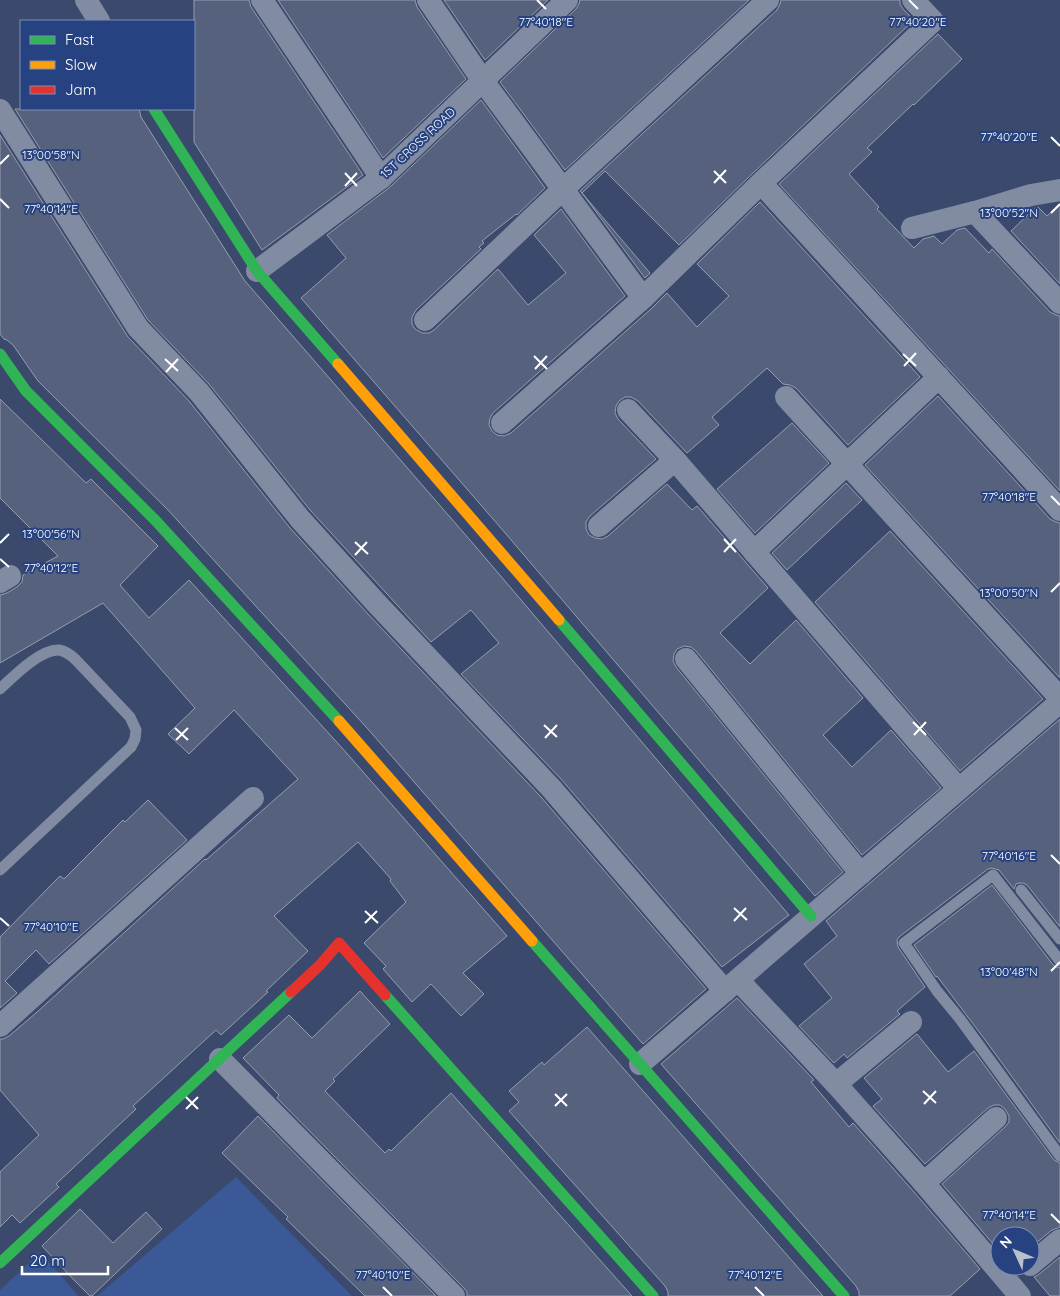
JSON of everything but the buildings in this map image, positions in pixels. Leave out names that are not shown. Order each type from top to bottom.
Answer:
[{"type":"street","points":[[86,0],[98,20]]},
{"type":"street","points":[[262,0],[381,178]]},
{"type":"street","points":[[428,0],[483,81],[642,298]]},
{"type":"street","name":"1ST CROSS ROAD","points":[[257,271],[381,178],[567,0]]},
{"type":"street","points":[[425,320],[562,190],[768,0]]},
{"type":"street","points":[[502,422],[642,298],[761,182],[932,22],[914,0]]},
{"type":"street","points":[[0,110],[138,328],[199,392],[300,519],[732,985],[836,1084],[1015,1289],[1023,1276]]},
{"type":"street","points":[[155,110],[257,271],[488,537],[812,916]]},
{"type":"street","points":[[761,182],[1060,510]]},
{"type":"street","points":[[912,228],[1031,195],[1060,190]]},
{"type":"street","points":[[975,212],[1060,303]]},
{"type":"street","points":[[0,354],[26,391],[156,522],[355,739],[844,1296]]},
{"type":"street","points":[[754,552],[939,377]]},
{"type":"street","points":[[786,397],[1060,698]]},
{"type":"street","points":[[628,410],[675,460],[959,789]]},
{"type":"street","points":[[598,526],[675,460]]},
{"type":"street","points":[[686,658],[860,874]]},
{"type":"street","points":[[640,1064],[1060,702]]},
{"type":"street","points":[[0,1026],[253,798]]},
{"type":"street","points":[[0,1263],[320,966],[339,943],[653,1296]]},
{"type":"street","points":[[836,1084],[911,1022]]},
{"type":"street","points":[[220,1058],[454,1296]]},
{"type":"street","points":[[924,1183],[996,1118]]},
{"type":"street","points":[[1040,1257],[1060,1240]]},
{"type":"lane","points":[[0,689],[31,662],[50,651],[60,650],[76,660],[130,717],[136,730],[135,739],[131,747],[0,870]]},
{"type":"lane","points":[[1060,961],[993,875],[904,943],[937,991],[960,1019],[1060,1156]]},
{"type":"lane","points":[[1021,890],[1060,939]]},
{"type":"shaded area","points":[[236,1177],[352,1296],[97,1296]]},
{"type":"shaded area","points":[[41,1252],[78,1296],[0,1296],[0,1290]]},
{"type":"traffic: fast","points":[[155,110],[257,271],[338,364]]},
{"type":"traffic: fast","points":[[0,354],[26,391],[156,521],[339,721]]},
{"type":"traffic: fast","points":[[559,620],[811,916]]},
{"type":"traffic: fast","points":[[532,941],[844,1296]]},
{"type":"traffic: fast","points":[[0,1263],[291,992]]},
{"type":"traffic: fast","points":[[385,995],[653,1296]]},
{"type":"traffic: slow","points":[[338,364],[559,620]]},
{"type":"traffic: slow","points":[[339,721],[532,941]]},
{"type":"traffic: jam","points":[[291,992],[320,965],[339,943],[385,995]]}]
